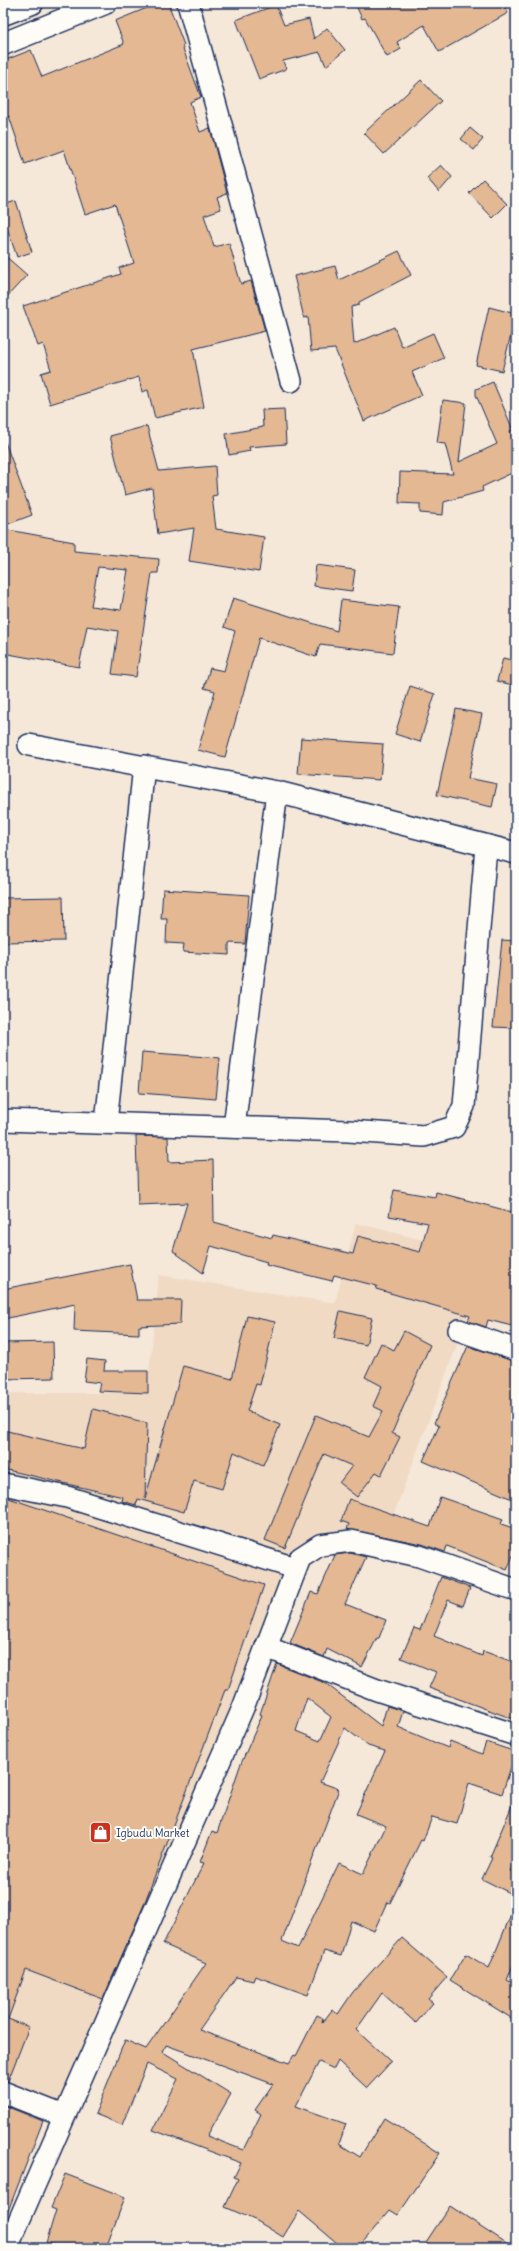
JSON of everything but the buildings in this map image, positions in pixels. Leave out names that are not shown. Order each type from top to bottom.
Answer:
[{"type":"main road","points":[[3,14],[32,3]]},
{"type":"main road","points":[[3,44],[105,3]]},
{"type":"street","points":[[188,3],[291,381]]},
{"type":"street","points":[[30,744],[277,792],[486,847],[516,853]]},
{"type":"street","points":[[106,1123],[144,766]]},
{"type":"street","points":[[234,1127],[277,792]]},
{"type":"street","points":[[3,1120],[348,1131],[424,1136],[454,1127],[464,1106],[486,847]]},
{"type":"street","points":[[459,1330],[516,1350]]},
{"type":"street","points":[[3,1484],[67,1497],[295,1568]]},
{"type":"street","points":[[7,2248],[243,1708],[300,1558],[320,1545],[351,1541],[419,1556],[516,1590]]},
{"type":"street","points":[[266,1647],[377,1690],[516,1735]]},
{"type":"street","points":[[3,2092],[64,2116]]},
{"type":"shaded area","name":"Igbudu Market","points":[[356,1223],[490,1257],[377,1559],[340,1545],[311,1564],[72,2130],[3,2103],[3,1393],[147,1393],[159,1275],[335,1303]]},
{"type":"place","name":"Igbudu Market","points":[[100,1833]]}]
